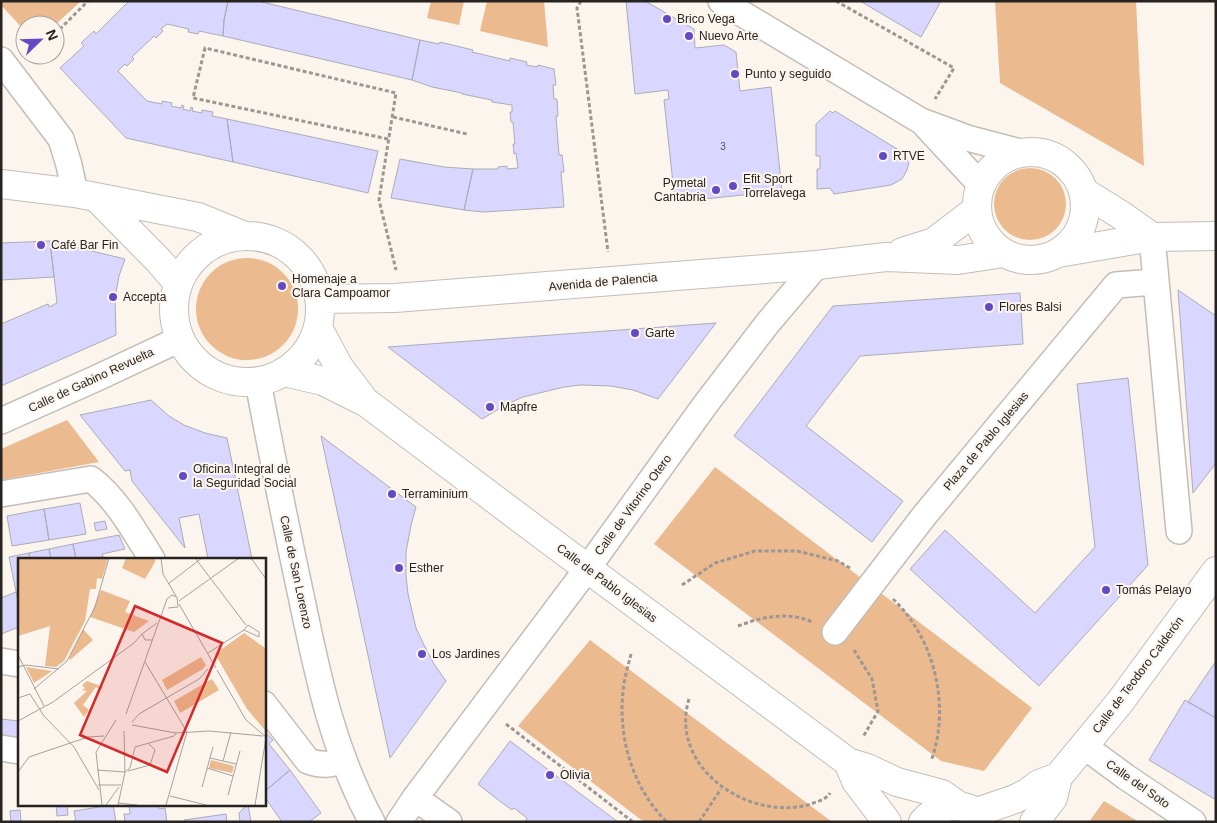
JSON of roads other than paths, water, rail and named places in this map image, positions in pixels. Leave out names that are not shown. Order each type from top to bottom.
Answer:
[{"type":"main road","points":[[1058,253],[1069,244],[1081,226],[1085,206],[1084,192],[1079,179],[1060,159],[1047,154],[1033,151],[1007,156],[986,173],[978,197],[984,234],[993,245],[1017,259],[1045,258],[1058,253],[1152,237],[1216,236]]},
{"type":"main road","points":[[1,184],[86,196],[198,216],[242,235]]},
{"type":"main road","points":[[1084,192],[1122,214],[1152,237]]},
{"type":"main road","points":[[86,196],[158,260],[178,283]]},
{"type":"main road","name":"Avenida de Palencia","points":[[886,258],[934,242],[978,197]]},
{"type":"main road","points":[[242,235],[258,236],[273,240],[287,247],[299,257],[309,270],[316,283],[320,299],[318,328],[305,354],[284,372],[258,382],[226,379],[212,373],[199,364],[180,339],[173,312],[178,283],[192,259],[202,250],[227,238],[242,235]]},
{"type":"main road","name":"Avenida de Palencia","points":[[320,299],[395,298],[886,258],[958,260],[1004,253]]},
{"type":"main road","name":"Calle de Pablo Iglesias","points":[[318,328],[339,367],[367,403]]},
{"type":"main road","name":"Calle de Pablo Iglesias","points":[[284,372],[323,381],[367,403],[848,762],[867,768],[897,782],[942,794],[974,813]]},
{"type":"main road","name":"Calle de Teodoro Calderón","points":[[1034,822],[1053,798],[1058,778],[1120,702],[1216,571]]},
{"type":"main road","name":"Calle de Pablo Iglesias","points":[[848,762],[856,781],[887,822]]},
{"type":"main road","name":"Calle de Teodoro Calderón","points":[[923,822],[932,812],[939,809],[974,813],[1015,799],[1039,784],[1058,778]]},
{"type":"street","points":[[721,1],[921,121],[967,138],[1020,152]]},
{"type":"street","points":[[1,60],[60,139],[86,196]]},
{"type":"street","points":[[921,121],[978,197]]},
{"type":"street","points":[[1152,237],[1179,531]]},
{"type":"street","name":"Calle de Vitorino Otero","points":[[399,822],[587,569],[705,405],[817,265]]},
{"type":"street","name":"Plaza de Pablo Iglesias","points":[[835,632],[924,516],[1116,284],[1155,282]]},
{"type":"street","name":"Calle de Gabino Revuelta","points":[[1,421],[180,339]]},
{"type":"street","name":"Calle de San Lorenzo","points":[[258,382],[288,537],[322,694],[343,760],[356,792],[372,822]]},
{"type":"street","points":[[1,494],[91,479],[105,489],[151,558]]},
{"type":"street","points":[[1,661],[18,664]]},
{"type":"street","points":[[265,705],[308,761],[319,765],[331,765],[343,760]]},
{"type":"street","name":"Calle del Soto","points":[[1084,746],[1193,822]]},
{"type":"street","points":[[1,748],[18,751]]},
{"type":"street","points":[[415,798],[449,822]]},
{"type":"place","name":"Brico Vega","points":[[667,19]]},
{"type":"place","name":"Nuevo Arte","points":[[689,36]]},
{"type":"place","name":"Punto y seguido","points":[[735,74]]},
{"type":"place","name":"RTVE","points":[[883,156]]},
{"type":"place","name":"Efit Sport Torrelavega","points":[[733,186]]},
{"type":"place","name":"Pymetal Cantabria","points":[[716,190]]},
{"type":"place","name":"Café Bar Fin","points":[[41,245]]},
{"type":"place","name":"Homenaje a Clara Campoamor","points":[[282,286]]},
{"type":"place","name":"Accepta","points":[[113,297]]},
{"type":"place","name":"Flores Balsi","points":[[989,307]]},
{"type":"place","name":"Garte","points":[[635,333]]},
{"type":"place","name":"Mapfre","points":[[490,407]]},
{"type":"place","name":"Oficina Integral de la Seguridad Social","points":[[183,476]]},
{"type":"place","name":"Terraminium","points":[[392,494]]},
{"type":"place","name":"Esther","points":[[399,568]]},
{"type":"place","name":"Tomás Pelayo","points":[[1106,590]]},
{"type":"place","name":"Los Jardines","points":[[422,654]]},
{"type":"place","name":"Olivia","points":[[550,775]]}]
